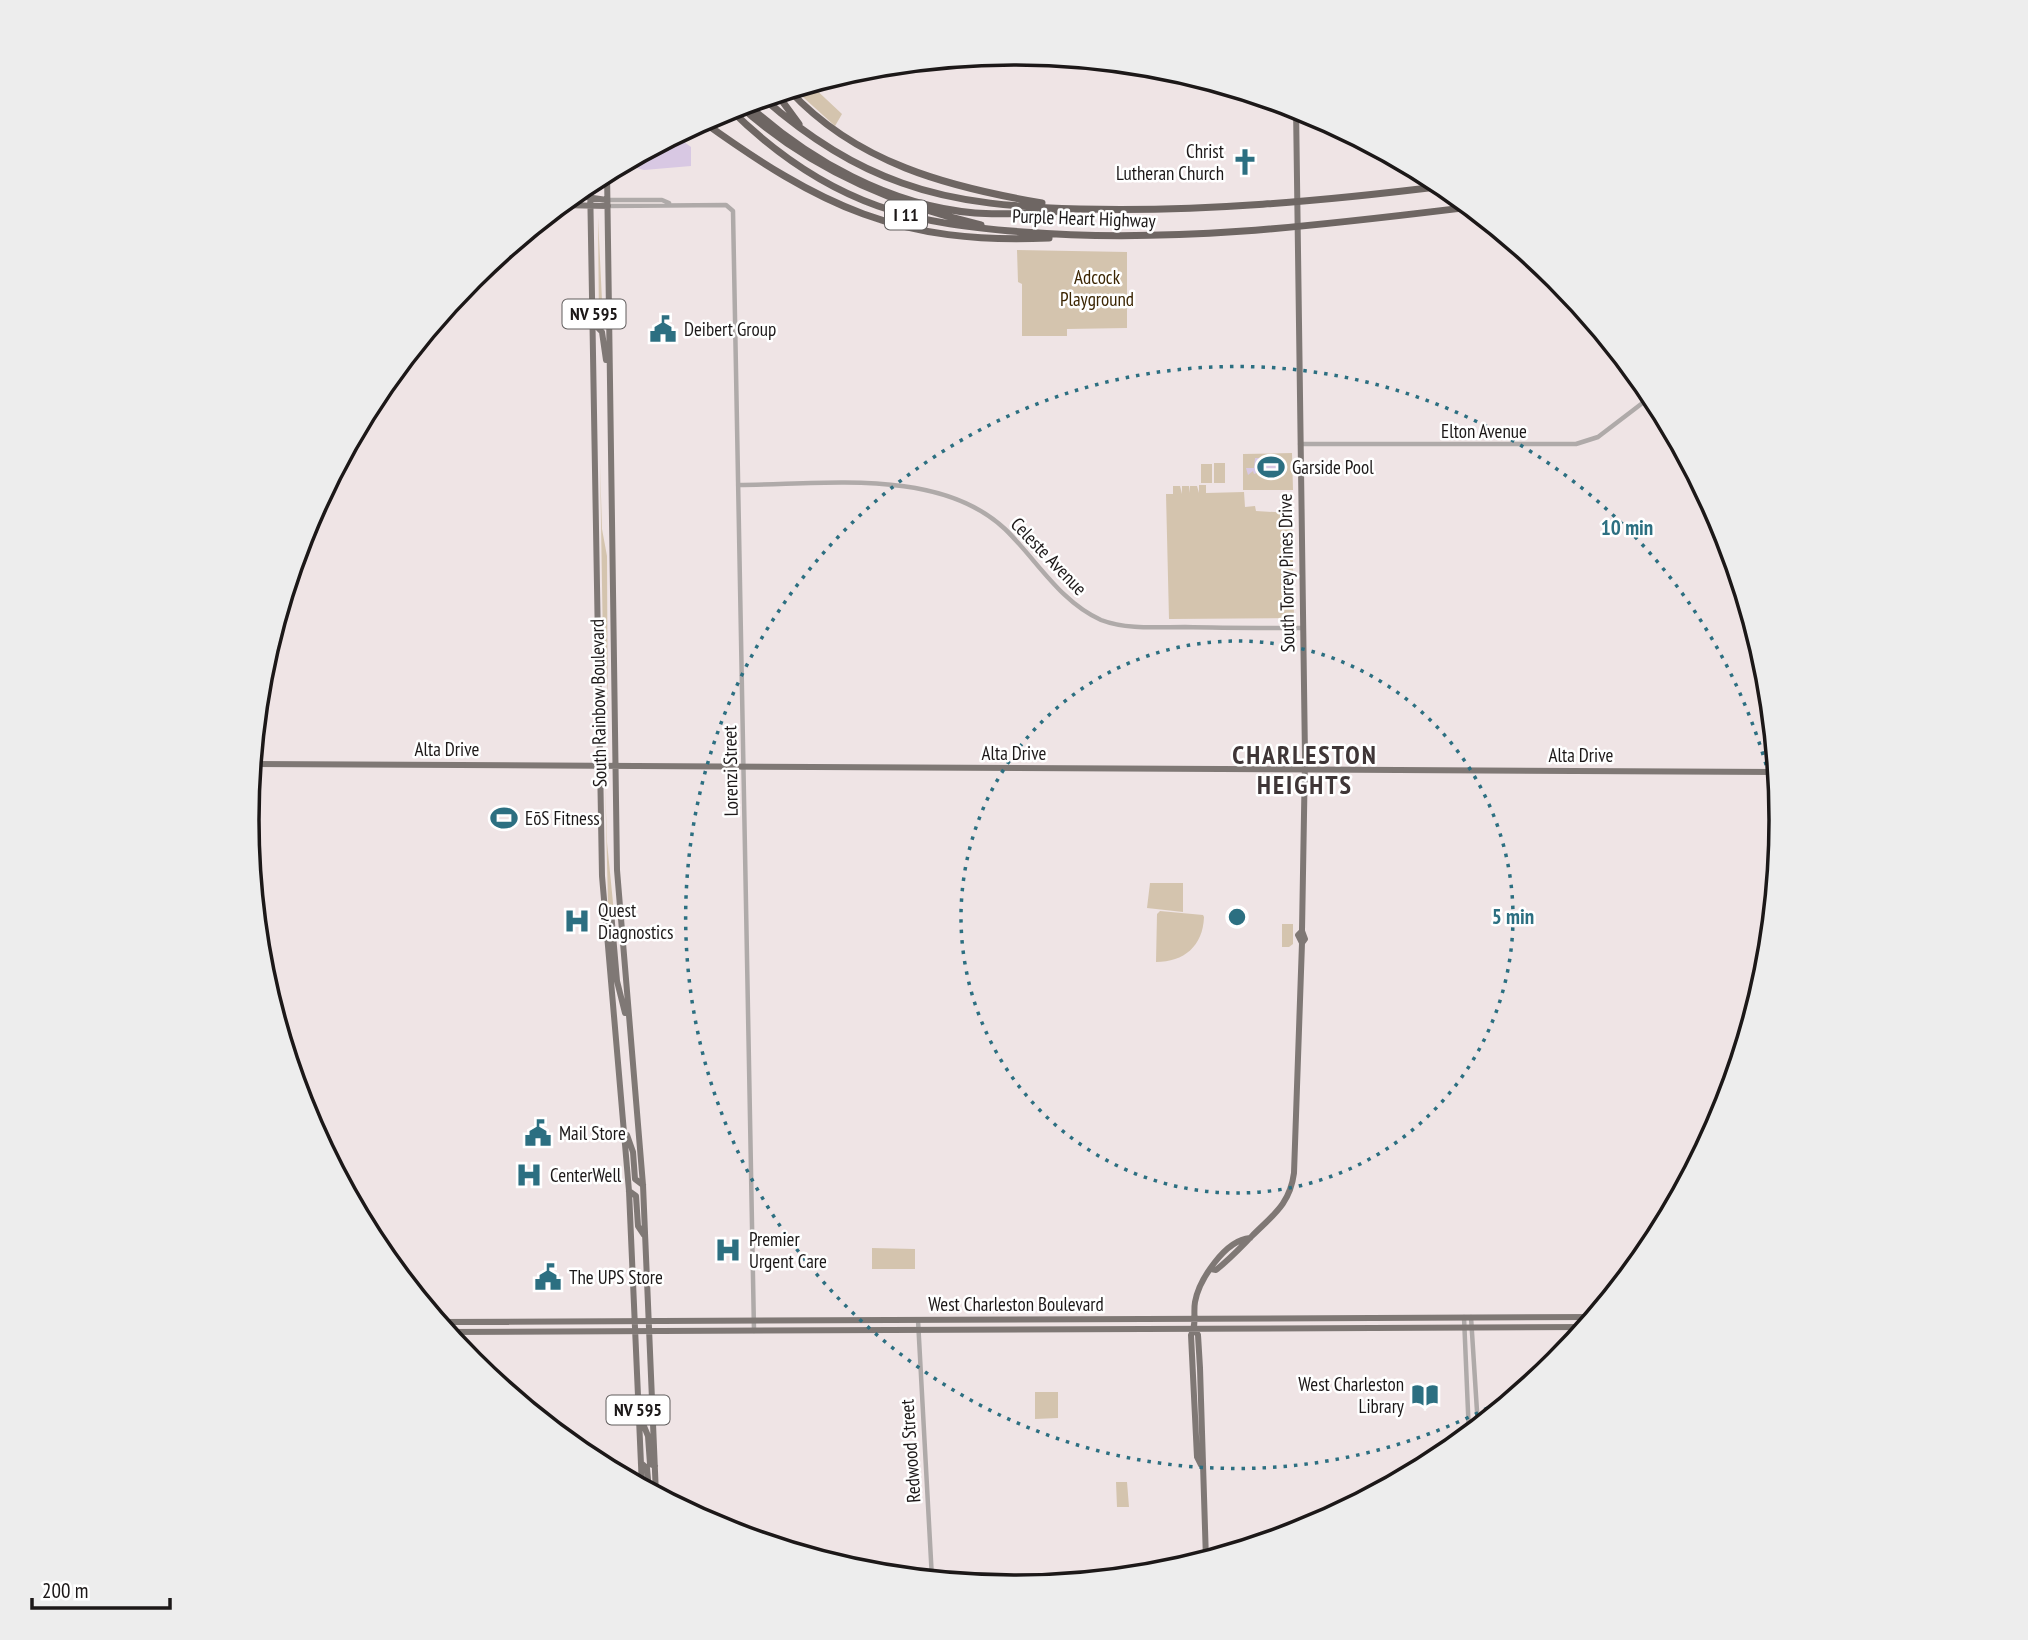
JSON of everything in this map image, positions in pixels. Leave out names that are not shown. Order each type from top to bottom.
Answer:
[{"type":"highway","points":[[797,97],[840,135],[901,167],[983,192],[1072,208]]},
{"type":"highway","points":[[782,101],[803,131]]},
{"type":"highway","name":"Purple Heart Highway","points":[[771,105],[803,131],[872,171],[928,191],[986,203],[1103,209],[1262,206],[1427,188]]},
{"type":"highway","points":[[755,111],[799,148],[866,182],[943,208],[991,214],[1103,209]]},
{"type":"highway","points":[[750,113],[840,176],[896,200],[974,223],[1023,232]]},
{"type":"highway","name":"Purple Heart Highway","points":[[739,117],[782,154],[855,197],[928,221],[1092,237],[1264,231],[1459,210]]},
{"type":"highway","points":[[712,128],[799,186],[880,220],[923,231],[983,238],[1092,237]]},
{"type":"main road","name":"South Torrey Pines Drive","points":[[1211,1269],[1216,1270],[1278,1213],[1293,1181],[1302,943],[1305,935],[1302,931],[1305,770],[1296,119]]},
{"type":"main road","name":"NV 595","points":[[607,184],[608,203]]},
{"type":"main road","name":"NV 595","points":[[591,194],[591,200]]},
{"type":"main road","points":[[585,198],[608,203]]},
{"type":"main road","points":[[581,202],[591,200]]},
{"type":"main road","name":"South Rainbow Boulevard","points":[[591,200],[604,904],[629,1191],[642,1477]]},
{"type":"main road","name":"South Rainbow Boulevard","points":[[608,203],[617,870],[643,1185],[656,1484]]},
{"type":"main road","points":[[594,324],[601,332],[609,369]]},
{"type":"main road","name":"Alta Drive","points":[[261,764],[1768,772]]},
{"type":"main road","points":[[604,904],[611,912],[617,981],[629,1024]]},
{"type":"main road","points":[[624,1127],[633,1152],[635,1179],[643,1185]]},
{"type":"main road","points":[[629,1191],[636,1196],[638,1226],[646,1238]]},
{"type":"main road","name":"South Torrey Pines Drive","points":[[1206,1551],[1191,1335],[1198,1293],[1212,1264],[1238,1242],[1250,1238]]},
{"type":"main road","points":[[1224,1263],[1224,1258],[1238,1242]]},
{"type":"main road","name":"West Charleston Boulevard","points":[[450,1322],[1583,1317]]},
{"type":"main road","points":[[1086,1330],[1107,1319]]},
{"type":"main road","name":"West Charleston Boulevard","points":[[459,1332],[1573,1327]]},
{"type":"main road","name":"South Torrey Pines Drive","points":[[1194,1329],[1198,1335],[1203,1419],[1200,1445]]},
{"type":"main road","points":[[1194,1388],[1203,1419]]},
{"type":"main road","points":[[639,1413],[648,1436],[649,1464],[655,1466]]},
{"type":"main road","points":[[641,1463],[647,1468],[648,1480]]},
{"type":"street","name":"Lorenzi Street","points":[[608,203],[662,200],[671,204],[726,205],[733,209],[754,1332]]},
{"type":"street","name":"Elton Avenue","points":[[1300,444],[1583,443],[1598,438],[1644,402]]},
{"type":"street","name":"Celeste Avenue","points":[[738,485],[895,485],[934,491],[964,502],[996,521],[1069,598],[1102,620],[1134,627],[1303,628]]},
{"type":"street","points":[[1468,1317],[1469,1423]]},
{"type":"street","name":"Redwood Street","points":[[918,1320],[932,1571]]},
{"type":"street","points":[[1468,1328],[1477,1417]]},
{"type":"green space","points":[[817,91],[842,114],[835,126],[801,96]]},
{"type":"green space","points":[[598,217],[604,343],[599,324]]},
{"type":"green space","name":"Adcock Playground","points":[[1017,250],[1127,252],[1127,328],[1067,329],[1067,336],[1022,336],[1022,284],[1018,282]]},
{"type":"green space","points":[[1292,453],[1293,490],[1243,490],[1243,454]]},
{"type":"green space","points":[[600,463],[602,529],[607,556],[608,754],[607,670],[603,645]]},
{"type":"green space","points":[[1214,463],[1225,463],[1225,483],[1214,483]]},
{"type":"green space","points":[[1201,464],[1212,464],[1212,483],[1201,483]]},
{"type":"green space","points":[[1199,485],[1206,485],[1206,493],[1244,492],[1245,507],[1255,506],[1256,511],[1292,513],[1294,618],[1169,619],[1166,494],[1173,494],[1173,486],[1180,486],[1182,494],[1182,486],[1189,486],[1190,493],[1190,486],[1197,486],[1199,493]]},
{"type":"green space","points":[[605,781],[607,842],[615,923],[608,903]]},
{"type":"green space","points":[[1150,883],[1183,883],[1183,912],[1147,908]]},
{"type":"green space","points":[[1160,911],[1204,917],[1200,936],[1190,950],[1175,959],[1156,962],[1157,914]]},
{"type":"green space","points":[[1282,924],[1293,924],[1293,944],[1289,947],[1282,947]]},
{"type":"green space","points":[[872,1248],[915,1249],[915,1269],[872,1269]]},
{"type":"green space","points":[[1035,1392],[1058,1392],[1058,1418],[1035,1419]]},
{"type":"green space","points":[[1116,1482],[1127,1482],[1129,1507],[1117,1507]]},
{"type":"shaded area","points":[[683,141],[691,147],[691,166],[644,170],[637,166]]},
{"type":"shaded area","name":"Garside Pool","points":[[1255,458],[1261,458],[1262,468],[1268,459],[1275,461],[1278,470],[1273,474],[1262,471],[1254,474],[1253,471],[1248,475],[1246,468],[1254,468]]},
{"type":"place","name":"Christ Lutheran Church","points":[[1245,162]]},
{"type":"place","name":"Deibert Group","points":[[663,329]]},
{"type":"place","name":"Garside Pool","points":[[1271,467]]},
{"type":"place","name":"EōS Fitness","points":[[504,818]]},
{"type":"place","name":"Quest Diagnostics","points":[[577,921]]},
{"type":"place","name":"Mail Store","points":[[538,1133]]},
{"type":"place","name":"CenterWell","points":[[529,1175]]},
{"type":"place","name":"Premier Urgent Care","points":[[728,1250]]},
{"type":"place","name":"The UPS Store","points":[[548,1277]]},
{"type":"place","name":"West Charleston Library","points":[[1425,1395]]},
{"type":"district","name":"CHARLESTON HEIGHTS","points":[[1305,770]]}]
